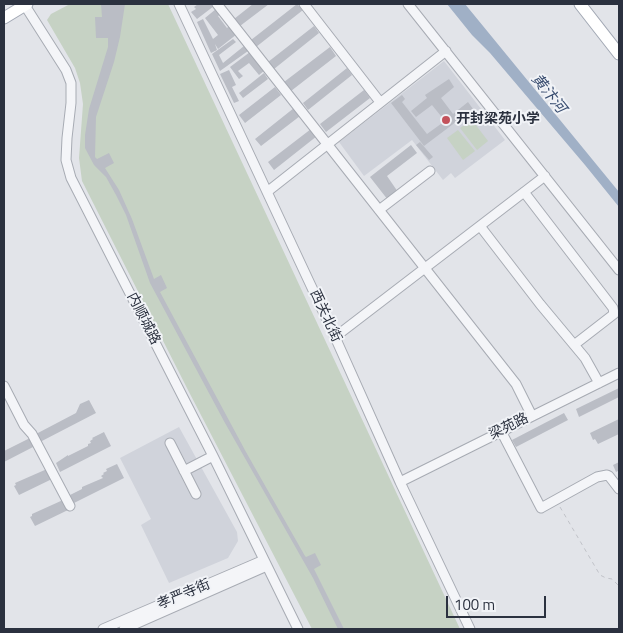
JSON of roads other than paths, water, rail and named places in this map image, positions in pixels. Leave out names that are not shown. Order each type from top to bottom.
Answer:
[{"type":"main road","points":[[4,9],[12,4]]},
{"type":"main road","points":[[4,18],[25,4]]},
{"type":"main road","points":[[580,4],[619,54]]},
{"type":"main road","points":[[589,4],[619,42]]},
{"type":"street","name":"内顺城路","points":[[25,4],[66,70],[71,83],[72,103],[66,152],[71,178],[213,456],[298,629]]},
{"type":"street","name":"西关北街","points":[[179,4],[470,629]]},
{"type":"street","points":[[217,4],[516,384],[532,416]]},
{"type":"street","points":[[304,4],[380,102]]},
{"type":"street","points":[[408,4],[619,270]]},
{"type":"street","points":[[267,192],[446,51]]},
{"type":"street","points":[[379,210],[430,171]]},
{"type":"street","points":[[335,337],[545,176]]},
{"type":"street","points":[[524,192],[614,311],[614,314],[574,345]]},
{"type":"street","points":[[480,226],[590,365],[600,383]]},
{"type":"street","name":"梁苑路","points":[[400,482],[619,373]]},
{"type":"street","points":[[4,386],[70,506]]},
{"type":"street","points":[[501,431],[542,508],[597,477],[609,476],[619,489]]},
{"type":"street","points":[[170,443],[196,494]]},
{"type":"street","points":[[184,471],[213,456]]},
{"type":"street","name":"孝严寺街","points":[[103,629],[266,563]]},
{"type":"street","name":"孝严寺街","points":[[124,629],[266,563]]},
{"type":"water","points":[[447,4],[465,4],[619,192],[619,207],[585,165]]},
{"type":"place","name":"开封梁苑小学","points":[[446,120]]},
{"type":"water label","name":"黄汴河","points":[[548,94]]}]
